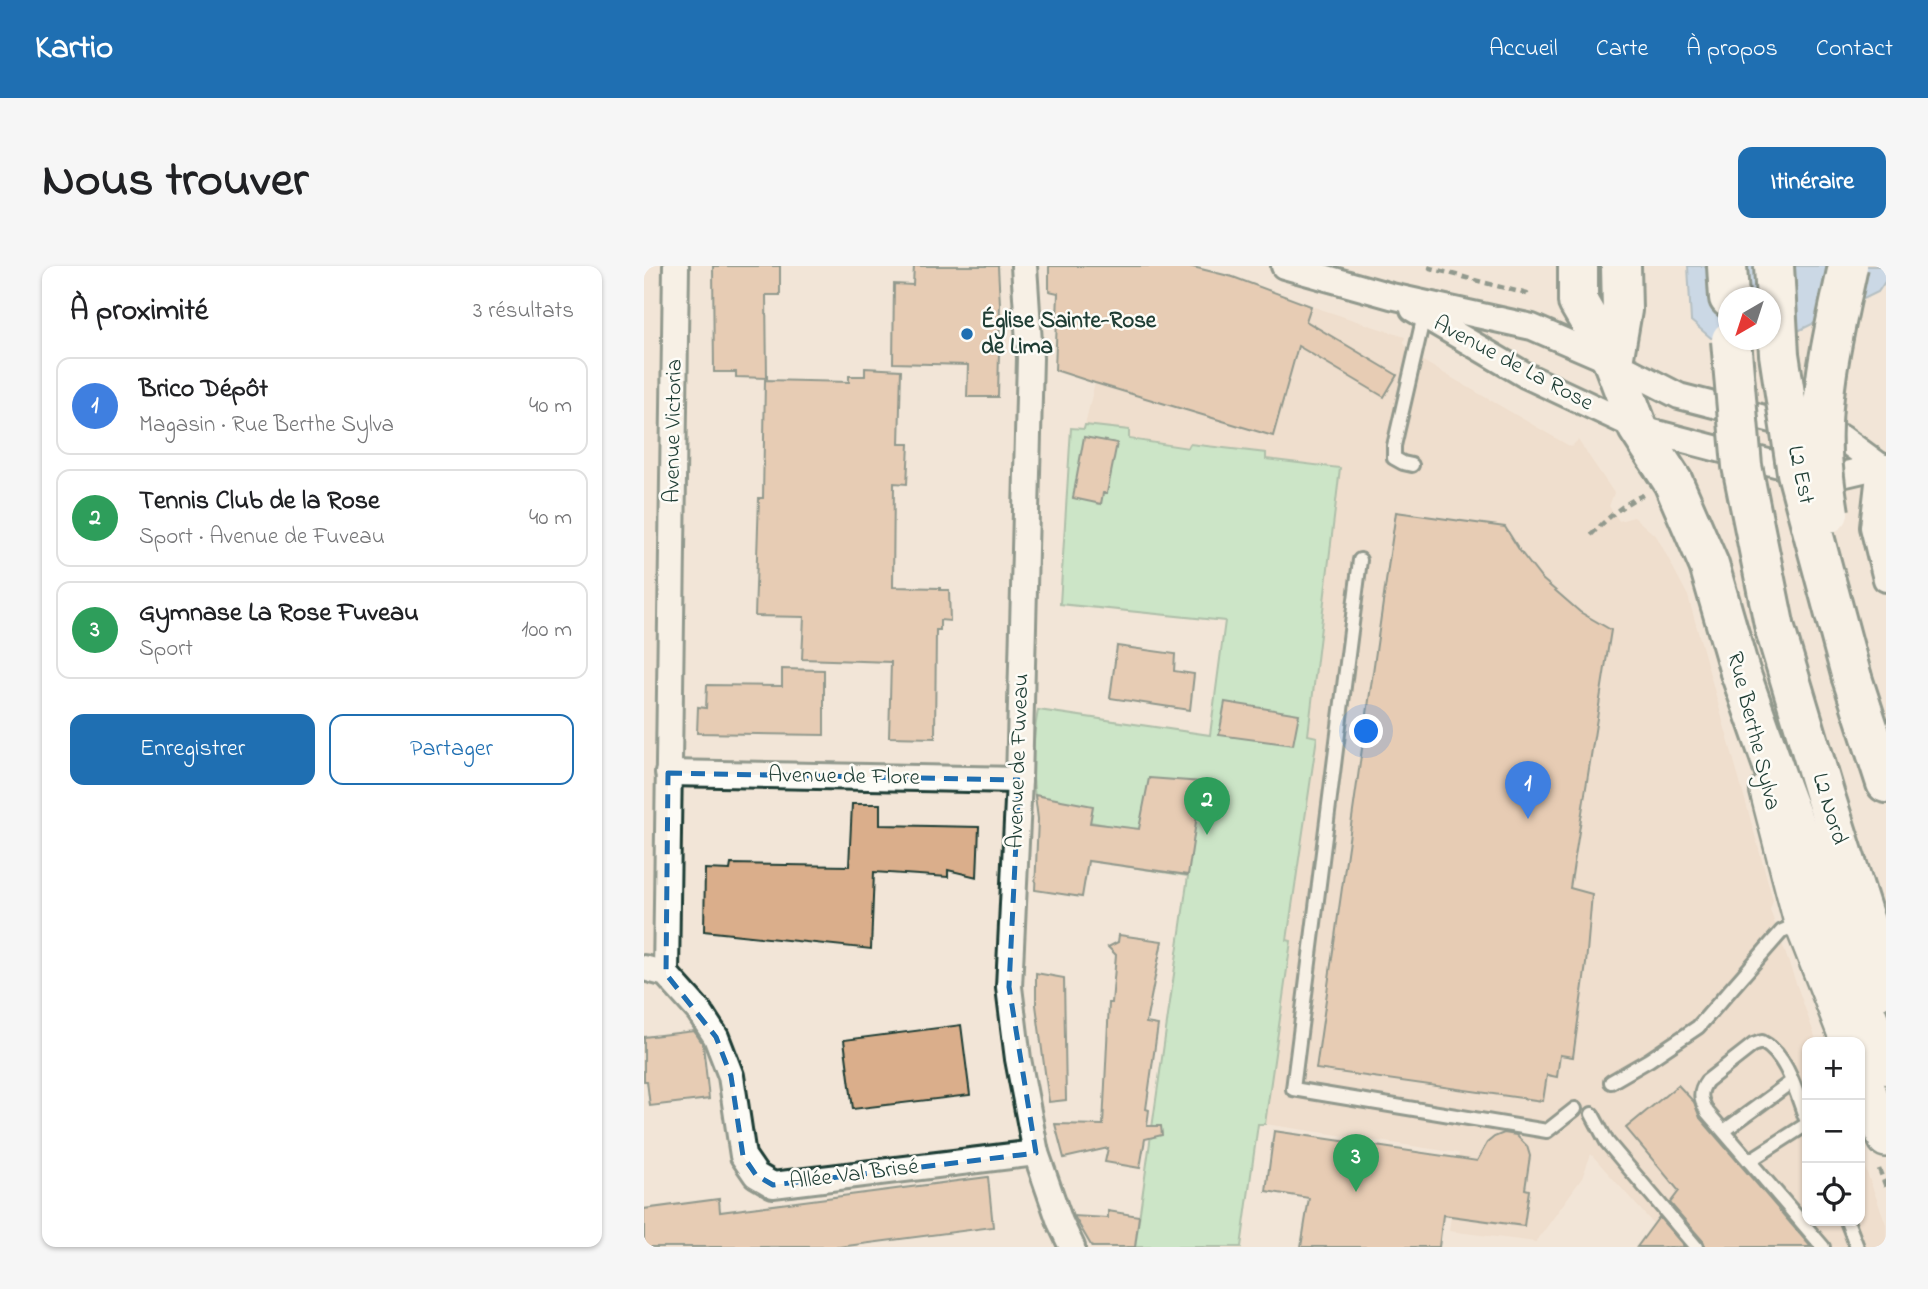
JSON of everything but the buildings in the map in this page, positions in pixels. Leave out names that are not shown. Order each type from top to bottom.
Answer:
[{"type":"main road","name":"Rue Berthe Sylva","points":[[1578,266],[1578,302],[1612,362],[1638,429],[1673,482],[1709,565],[1740,672]]},
{"type":"main road","points":[[1612,362],[1622,310],[1621,266]]},
{"type":"main road","points":[[1727,266],[1728,287]]},
{"type":"main road","name":"L2 Est","points":[[1774,266],[1779,354],[1797,473],[1852,678]]},
{"type":"main road","points":[[1849,266],[1832,342],[1824,399],[1822,453],[1852,678],[1886,783]]},
{"type":"main road","name":"L2 Nord","points":[[1732,350],[1742,466],[1775,629],[1886,988]]},
{"type":"main road","points":[[1740,672],[1780,786],[1886,1065]]},
{"type":"street","name":"Avenue Victoria","points":[[655,971],[668,773],[676,266]]},
{"type":"street","name":"Avenue de Fuveau","points":[[1024,266],[1030,358],[1019,780],[1009,987],[1018,1059],[1036,1153],[1060,1222],[1072,1247]]},
{"type":"street","name":"Avenue de La Rose","points":[[1284,266],[1391,296],[1532,327],[1612,362],[1679,396],[1842,438],[1883,467]]},
{"type":"street","name":"Avenue de La Rose","points":[[1391,296],[1527,376],[1638,429],[1829,478],[1883,467]]},
{"type":"street","points":[[1883,467],[1873,527],[1886,579]]},
{"type":"street","name":"Rue Berthe Sylva","points":[[1740,672],[1802,922],[1847,1037]]},
{"type":"street","name":"Avenue de Flore","points":[[668,773],[1019,780]]},
{"type":"street","name":"Allée Val Brisé","points":[[655,971],[699,1010],[716,1037],[731,1076],[743,1156],[756,1175],[773,1185],[1036,1153]]},
{"type":"street","points":[[1865,1083],[1886,1139]]},
{"type":"lane","points":[[1412,465],[1394,458],[1394,446],[1424,315]]},
{"type":"lane","points":[[1360,560],[1293,1089],[1547,1131],[1575,1109]]},
{"type":"lane","points":[[1611,1082],[1698,1027],[1782,931],[1802,922]]},
{"type":"lane","points":[[1802,1110],[1791,1082],[1772,1047],[1762,1042],[1752,1045],[1707,1081],[1700,1098],[1707,1112],[1823,1247]]},
{"type":"lane","points":[[1724,1131],[1791,1082]]},
{"type":"lane","points":[[1592,1114],[1607,1142],[1696,1247]]},
{"type":"lane","points":[[1749,1161],[1802,1126]]},
{"type":"lane","points":[[1849,1226],[1857,1247]]},
{"type":"path","points":[[1591,535],[1630,501]]},
{"type":"highlighted area","points":[[668,773],[1019,780],[1009,987],[1036,1153],[773,1185],[756,1175],[743,1156],[731,1076],[716,1037],[666,974]]},
{"type":"shaded area","points":[[1311,306],[1405,337],[1404,342],[1409,353],[1571,447],[1578,440],[1614,493],[1609,506],[1619,521],[1634,517],[1657,537],[1688,596],[1773,900],[1770,910],[1815,1037],[1802,1037],[1802,1226],[1865,1226],[1865,1167],[1886,1224],[1886,1247],[1674,1247],[1591,1154],[1582,1178],[1536,1242],[1449,1231],[1459,1153],[1265,1124],[1291,941],[1287,941],[1317,738],[1308,736],[1340,468],[1265,459],[1265,452],[1190,444],[1188,448],[1128,439],[1129,430],[1085,425],[1095,382],[1273,436]]},
{"type":"green space","points":[[1085,425],[1129,430],[1129,439],[1188,448],[1190,444],[1266,453],[1266,459],[1340,468],[1308,735],[1317,737],[1287,940],[1291,941],[1265,1124],[1258,1124],[1241,1247],[1135,1247],[1188,876],[1106,863],[1112,826],[1038,812],[1035,800],[1033,761],[1038,710],[1210,735],[1225,621],[1060,604],[1071,428],[1084,429]]},
{"type":"water","points":[[1688,266],[1886,266],[1886,280],[1878,292],[1798,331],[1781,332],[1781,287],[1718,287],[1718,338],[1711,338],[1691,321]]},
{"type":"place","name":"Église Sainte-Rose de Lima","points":[[967,334]]},
{"type":"place","name":"Brico Dépôt","points":[[1528,819]]},
{"type":"place","name":"Tennis Club de la Rose","points":[[1207,835]]},
{"type":"place","name":"Gymnase La Rose Fuveau","points":[[1356,1192]]}]
